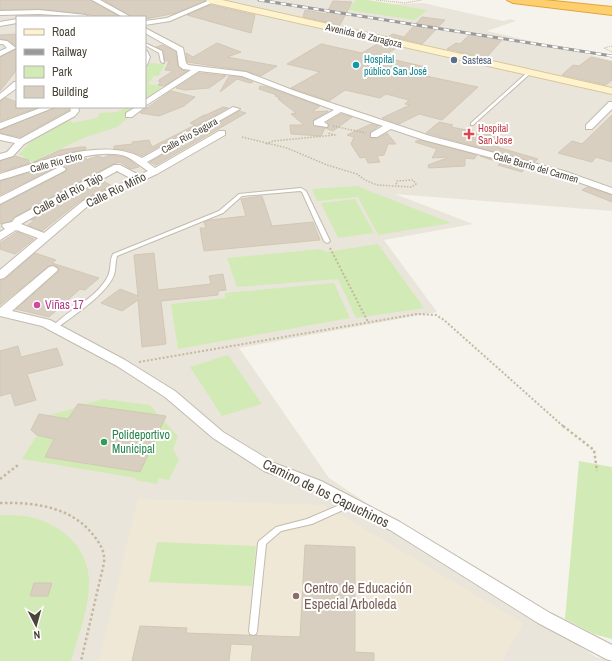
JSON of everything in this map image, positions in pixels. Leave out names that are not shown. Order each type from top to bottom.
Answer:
[{"type":"highway","points":[[513,0],[612,11]]},
{"type":"main road","name":"Avenida de Zaragoza","points":[[212,0],[612,91]]},
{"type":"street","points":[[95,0],[126,16]]},
{"type":"street","points":[[146,28],[168,20],[212,0]]},
{"type":"street","points":[[0,13],[39,12],[77,16]]},
{"type":"street","points":[[146,23],[168,20]]},
{"type":"street","points":[[0,53],[12,48],[2,32],[16,22]]},
{"type":"street","name":"Calle Barrio del Carmen","points":[[146,29],[178,48],[182,52],[182,64],[197,69],[243,74],[341,109],[442,142],[561,173],[612,190]]},
{"type":"street","points":[[146,103],[197,69]]},
{"type":"street","points":[[0,98],[16,85]]},
{"type":"street","points":[[589,127],[612,104]]},
{"type":"street","points":[[0,126],[45,108]]},
{"type":"street","points":[[0,157],[10,154],[21,142],[72,114],[75,111],[74,108]]},
{"type":"street","points":[[129,115],[140,108]]},
{"type":"street","name":"Calle Rio Segura","points":[[141,162],[236,109]]},
{"type":"street","points":[[324,125],[317,123],[341,109]]},
{"type":"street","points":[[374,135],[391,125]]},
{"type":"street","name":"Calle Río Miño","points":[[0,276],[86,203],[154,172],[222,133]]},
{"type":"street","points":[[0,137],[21,142]]},
{"type":"street","name":"Calle Río Ebro","points":[[0,177],[63,158],[98,152],[125,153],[141,162],[154,172]]},
{"type":"street","name":"Calle del Río Tajo","points":[[0,236],[11,229],[14,225],[117,167],[139,179]]},
{"type":"street","points":[[0,201],[61,169]]},
{"type":"street","points":[[0,226],[14,225],[46,237]]},
{"type":"street","points":[[1,312],[53,269]]},
{"type":"street","name":"Camino de los Capuchinos","points":[[1,312],[27,317],[51,325],[140,374],[182,402],[218,435],[269,467],[316,485],[395,526],[544,618],[612,654]]},
{"type":"lane","points":[[146,44],[161,52],[163,62]]},
{"type":"lane","points":[[472,124],[530,72]]},
{"type":"lane","points":[[51,325],[101,290],[112,275],[113,260],[115,255],[221,212],[241,195],[301,189],[304,191],[327,242]]},
{"type":"lane","points":[[253,632],[262,543],[279,528],[309,522],[351,503]]},
{"type":"path","points":[[376,0],[405,2],[422,0]]},
{"type":"path","points":[[612,46],[604,48],[612,52]]},
{"type":"path","points":[[324,125],[346,128],[374,135]]},
{"type":"path","points":[[266,144],[274,141],[303,137],[325,138],[335,135],[326,133],[328,129],[324,125]]},
{"type":"path","points":[[242,137],[266,144],[288,148],[327,165],[357,174],[371,183],[411,187],[416,184],[413,180],[407,179],[397,181],[396,185]]},
{"type":"path","points":[[327,242],[368,322]]},
{"type":"path","points":[[140,374],[132,363],[417,314],[436,315],[553,419],[594,450],[597,471]]},
{"type":"path","points":[[0,479],[18,465]]},
{"type":"path","points":[[0,503],[17,501],[45,505],[87,525],[99,543],[104,553],[103,566],[98,597],[81,661]]},
{"type":"shaded area","points":[[0,0],[368,0],[395,4],[423,3],[503,21],[511,19],[516,21],[487,31],[612,60],[612,211],[395,194],[473,224],[384,240],[437,312],[239,348],[329,478],[596,657],[612,661],[0,661]]},
{"type":"shaded area","name":"Centro de Educación Especial Arboleda","points":[[138,499],[324,505],[523,623],[502,661],[99,661]]},
{"type":"green space","points":[[356,0],[367,0],[427,10],[415,20],[348,10]]},
{"type":"green space","points":[[149,63],[165,64],[159,76],[154,76],[148,84],[163,86],[146,100],[146,66]]},
{"type":"green space","points":[[125,108],[136,108],[124,117],[128,118],[117,127],[86,137],[42,157],[49,160],[34,165],[31,161],[28,162],[23,156],[18,155],[30,142],[67,121],[72,121],[72,123],[97,118],[100,113],[117,112]]},
{"type":"green space","points":[[357,186],[451,223],[378,235],[358,197],[317,201],[312,189]]},
{"type":"green space","points":[[355,199],[374,233],[338,238],[321,203]]},
{"type":"green space","points":[[378,244],[424,308],[356,318],[338,279],[237,287],[227,258],[321,249],[326,252]]},
{"type":"green space","points":[[334,283],[350,318],[178,349],[171,304],[225,298],[225,293]]},
{"type":"green space","points":[[228,355],[262,404],[222,416],[190,367]]},
{"type":"green space","name":"Polideportivo Municipal","points":[[103,399],[150,405],[158,415],[166,416],[165,422],[178,436],[173,449],[179,460],[169,480],[159,478],[157,484],[135,480],[136,478],[22,459],[37,435],[31,430],[36,419],[75,408],[79,403],[85,404]]},
{"type":"green space","points":[[579,461],[612,467],[612,639],[594,634],[565,619]]},
{"type":"green space","points":[[0,515],[26,516],[46,522],[66,535],[74,543],[86,562],[89,574],[87,605],[71,661],[0,661]]},
{"type":"green space","points":[[157,542],[256,546],[252,586],[149,582]]},
{"type":"building","points":[[0,0],[91,0],[118,16],[96,16],[39,9],[0,10]]},
{"type":"building","points":[[103,0],[205,0],[176,13],[146,19],[146,16],[130,16]]},
{"type":"building","points":[[333,1],[352,2],[340,25],[303,17],[305,10],[326,14]]},
{"type":"building","points":[[211,5],[255,15],[251,33],[187,15]]},
{"type":"building","points":[[422,17],[445,20],[422,44],[389,36],[393,34],[404,37]]},
{"type":"building","points":[[16,34],[16,46],[8,40],[0,39],[0,35]]},
{"type":"building","points":[[469,35],[502,40],[486,58],[447,49],[456,43],[460,44]]},
{"type":"building","points":[[217,43],[241,52],[227,57],[277,66],[261,76],[246,71],[187,62],[186,53],[193,57]]},
{"type":"building","points":[[379,43],[398,47],[382,57],[426,67],[416,74],[478,87],[442,120],[419,114],[399,124],[382,118],[410,105],[405,104],[409,100],[386,94],[380,98],[345,90],[329,101],[291,88],[320,72],[287,64],[321,44],[362,53]]},
{"type":"building","points":[[163,45],[176,52],[178,66],[182,70],[187,71],[164,86],[158,85],[161,82],[159,82],[159,80],[173,71],[165,70],[169,61],[165,61],[163,51],[156,47]]},
{"type":"building","points":[[16,49],[15,72],[0,91],[0,57]]},
{"type":"building","points":[[591,57],[612,62],[612,80],[606,85],[562,75],[573,65],[579,66]]},
{"type":"building","points":[[199,73],[226,76],[209,88],[185,90],[176,88]]},
{"type":"building","points":[[229,76],[242,77],[253,82],[250,83],[237,79],[220,92]]},
{"type":"building","points":[[260,86],[267,87],[320,106],[312,112],[328,111],[313,120],[314,126],[328,128],[329,125],[327,122],[341,114],[352,117],[333,131],[325,128],[321,136],[291,134],[290,125],[304,125],[291,114],[296,113],[278,99],[280,98],[275,96],[277,95],[259,89]]},
{"type":"building","points":[[171,91],[195,97],[184,106],[159,116],[140,113]]},
{"type":"building","points":[[6,98],[16,102],[16,108],[36,108],[0,121],[0,101]]},
{"type":"building","points":[[223,107],[228,108],[142,156],[127,150],[114,149],[114,146],[133,144],[132,142],[149,140],[152,147],[195,125],[190,123],[204,115]]},
{"type":"building","points":[[54,108],[69,108],[69,110],[20,137],[0,133],[0,130]]},
{"type":"building","points":[[239,111],[246,113],[156,165],[150,162]]},
{"type":"building","points":[[612,115],[612,162],[596,157],[592,162],[558,153],[572,141],[582,144]]},
{"type":"building","points":[[439,122],[453,125],[451,127],[507,138],[497,147],[538,159],[534,162],[426,133]]},
{"type":"building","points":[[371,124],[379,126],[370,132],[370,138],[378,138],[387,133],[396,144],[388,144],[384,155],[377,156],[380,162],[368,163],[365,157],[360,158],[351,144],[354,137],[347,135]]},
{"type":"building","points":[[418,140],[477,155],[474,159],[465,158],[465,166],[429,168],[428,165],[447,157],[432,158],[437,149],[415,142]]},
{"type":"building","points":[[86,147],[86,149],[34,162],[60,150]]},
{"type":"building","points":[[109,155],[125,157],[139,167],[131,169],[120,162],[113,164],[14,217],[11,221],[0,224],[0,205],[65,172],[67,169],[60,165],[0,195],[0,181],[64,163],[86,158],[86,160],[98,156],[103,158]]},
{"type":"building","points":[[15,156],[28,160],[30,163],[0,172],[0,161]]},
{"type":"building","points":[[480,156],[526,168],[522,172],[498,165],[501,163]]},
{"type":"building","points":[[103,181],[112,186],[80,201],[42,231],[28,225],[35,220],[31,220]]},
{"type":"building","points":[[587,187],[612,195],[612,202],[582,190]]},
{"type":"building","points":[[262,196],[272,226],[313,222],[320,240],[204,251],[200,228],[206,228],[204,222],[246,216],[241,199]]},
{"type":"building","points":[[17,232],[34,239],[15,254],[0,249],[0,243]]},
{"type":"building","points":[[35,253],[56,260],[52,263],[99,278],[85,290],[80,289],[49,317],[16,309],[58,272],[59,268],[54,265],[49,266],[0,305],[0,281],[5,279]]},
{"type":"building","points":[[154,253],[158,290],[211,284],[209,276],[223,274],[226,290],[218,291],[218,295],[161,301],[166,344],[142,347],[138,300],[122,311],[101,303],[120,289],[138,296],[134,255]]},
{"type":"building","points":[[18,346],[21,357],[57,348],[63,365],[27,374],[36,400],[15,406],[11,393],[0,396],[0,351]]},
{"type":"building","name":"Polideportivo Municipal","points":[[78,404],[166,416],[140,472],[45,457],[54,439],[37,435],[31,430],[39,414],[68,419]]},
{"type":"building","points":[[305,545],[355,547],[355,652],[374,653],[374,661],[251,661],[253,645],[231,644],[229,661],[132,661],[140,626],[187,628],[186,633],[300,637]]},
{"type":"building","points":[[34,583],[52,583],[48,596],[30,596]]},
{"type":"railway","points":[[259,0],[612,56]]},
{"type":"place","name":"Sastesa","points":[[454,60]]},
{"type":"place","name":"Hospital público San José","points":[[356,65]]},
{"type":"place","name":"Hospital San Jose","points":[[469,134]]},
{"type":"place","name":"Viñas 17","points":[[37,305]]},
{"type":"place","name":"Polideportivo Municipal","points":[[104,442]]},
{"type":"place","name":"Centro de Educación Especial Arboleda","points":[[296,596]]}]
